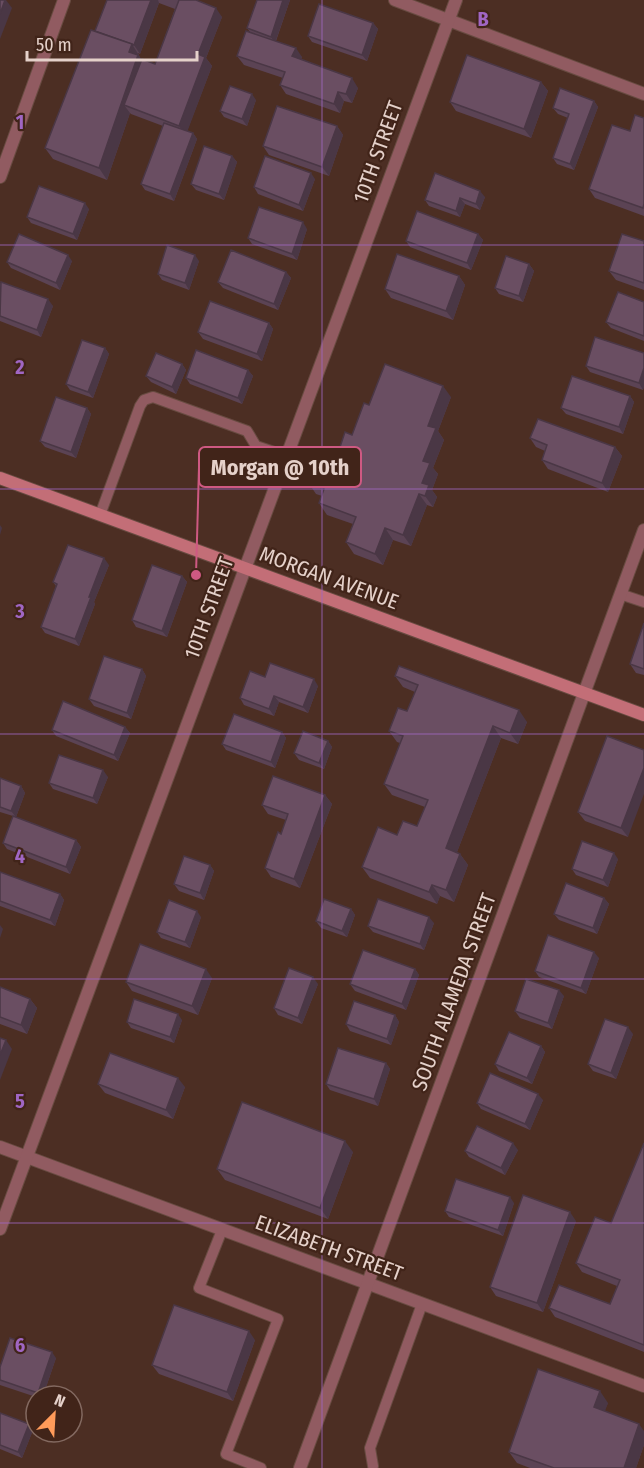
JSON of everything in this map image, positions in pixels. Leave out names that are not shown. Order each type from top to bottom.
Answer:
[{"type":"main road","name":"MORGAN AVENUE","points":[[0,478],[644,715]]},
{"type":"street","points":[[0,177],[64,0]]},
{"type":"street","points":[[394,0],[644,94]]},
{"type":"street","name":"10TH STREET","points":[[0,1229],[456,0]]},
{"type":"street","name":"SOUTH ALAMEDA STREET","points":[[300,1468],[644,530]]},
{"type":"street","name":"ELIZABETH STREET","points":[[0,1147],[644,1386]]},
{"type":"lane","points":[[100,515],[140,406],[144,400],[153,397],[247,431],[256,446],[286,456]]},
{"type":"lane","points":[[620,594],[644,602]]},
{"type":"lane","points":[[222,1230],[199,1288],[278,1319],[226,1454],[261,1468]]},
{"type":"lane","points":[[375,1467],[370,1448],[422,1304]]},
{"type":"building","points":[[0,0],[5,0],[0,14]]},
{"type":"building","points":[[107,0],[151,0],[134,45],[95,31]]},
{"type":"building","points":[[179,0],[196,0],[216,8],[198,54],[205,57],[179,126],[124,105],[142,59],[155,64]]},
{"type":"building","points":[[257,0],[283,0],[271,37],[247,28]]},
{"type":"building","points":[[319,4],[373,23],[362,55],[308,36]]},
{"type":"building","points":[[91,30],[132,44],[129,52],[138,55],[99,168],[45,148]]},
{"type":"building","points":[[246,31],[296,48],[292,56],[352,78],[346,94],[338,92],[334,104],[280,85],[285,72],[237,56]]},
{"type":"building","points":[[467,55],[541,82],[524,129],[450,102]]},
{"type":"building","points":[[230,86],[252,94],[242,119],[220,111]]},
{"type":"building","points":[[560,88],[594,101],[570,164],[553,158],[569,114],[553,108]]},
{"type":"building","points":[[277,106],[337,126],[322,167],[263,146]]},
{"type":"building","points":[[635,115],[644,118],[643,208],[589,189],[612,125],[630,131]]},
{"type":"building","points":[[164,123],[193,133],[170,194],[141,184]]},
{"type":"building","points":[[204,146],[232,156],[219,194],[191,184]]},
{"type":"building","points":[[265,156],[311,173],[299,205],[254,187]]},
{"type":"building","points":[[435,173],[480,191],[476,204],[460,198],[456,211],[425,200]]},
{"type":"building","points":[[39,186],[85,203],[73,234],[27,217]]},
{"type":"building","points":[[259,207],[303,222],[292,254],[248,238]]},
{"type":"building","points":[[417,211],[478,234],[467,263],[406,241]]},
{"type":"building","points":[[19,234],[68,255],[56,283],[7,262]]},
{"type":"building","points":[[622,234],[644,241],[644,283],[609,271]]},
{"type":"building","points":[[167,245],[195,255],[185,283],[158,274]]},
{"type":"building","points":[[231,250],[286,272],[274,304],[218,282]]},
{"type":"building","points":[[397,254],[459,276],[446,311],[385,289]]},
{"type":"building","points":[[506,256],[529,264],[519,296],[495,288]]},
{"type":"building","points":[[1,282],[48,299],[37,330],[0,316]]},
{"type":"building","points":[[618,292],[644,302],[644,336],[606,322]]},
{"type":"building","points":[[210,301],[269,323],[257,354],[198,332]]},
{"type":"building","points":[[595,337],[644,353],[644,368],[639,383],[586,366]]},
{"type":"building","points":[[82,340],[105,348],[88,392],[66,384]]},
{"type":"building","points":[[196,350],[248,370],[238,398],[186,378]]},
{"type":"building","points":[[156,353],[182,364],[172,387],[146,376]]},
{"type":"building","points":[[385,364],[443,386],[428,426],[436,428],[423,461],[430,463],[422,483],[429,485],[425,496],[419,494],[403,535],[385,528],[375,554],[346,542],[356,517],[319,503],[324,489],[308,482],[322,447],[338,453],[345,432],[352,435],[364,403],[369,405]]},
{"type":"building","points":[[572,376],[630,396],[619,427],[561,408]]},
{"type":"building","points":[[56,397],[87,408],[71,452],[40,441]]},
{"type":"building","points":[[538,419],[615,447],[602,483],[542,460],[547,445],[530,438]]},
{"type":"building","points":[[68,545],[104,558],[75,639],[41,627],[57,584],[53,582]]},
{"type":"building","points":[[152,565],[182,576],[162,631],[132,620]]},
{"type":"building","points":[[644,623],[644,669],[630,664]]},
{"type":"building","points":[[104,656],[142,669],[127,713],[89,699]]},
{"type":"building","points":[[270,663],[314,679],[303,707],[274,696],[269,709],[240,698],[250,671],[265,677]]},
{"type":"building","points":[[399,666],[519,710],[510,733],[493,726],[446,848],[460,854],[446,890],[432,885],[429,892],[362,867],[378,827],[397,835],[403,821],[417,826],[428,800],[384,784],[403,736],[389,731],[398,708],[407,711],[418,685],[395,676]]},
{"type":"building","points":[[63,701],[125,727],[114,755],[52,730]]},
{"type":"building","points":[[234,714],[282,732],[271,762],[222,744]]},
{"type":"building","points":[[303,731],[328,741],[319,763],[294,753]]},
{"type":"building","points":[[607,736],[644,750],[644,768],[621,828],[578,812]]},
{"type":"building","points":[[59,755],[103,770],[93,798],[49,783]]},
{"type":"building","points":[[273,776],[325,795],[294,879],[265,868],[278,832],[281,834],[288,814],[262,805]]},
{"type":"building","points":[[0,778],[21,786],[11,811],[0,807]]},
{"type":"building","points":[[13,816],[76,840],[66,867],[3,843]]},
{"type":"building","points":[[582,841],[614,853],[603,880],[572,869]]},
{"type":"building","points":[[184,856],[210,865],[200,893],[174,884]]},
{"type":"building","points":[[0,872],[60,894],[50,920],[0,901]]},
{"type":"building","points":[[566,883],[604,898],[593,928],[554,914]]},
{"type":"building","points":[[324,899],[351,909],[342,931],[316,921]]},
{"type":"building","points":[[378,899],[429,917],[420,944],[368,926]]},
{"type":"building","points":[[169,900],[197,911],[185,942],[157,932]]},
{"type":"building","points":[[548,935],[594,952],[581,988],[535,971]]},
{"type":"building","points":[[140,944],[206,969],[192,1006],[126,982]]},
{"type":"building","points":[[363,950],[415,969],[402,1004],[350,984]]},
{"type":"building","points":[[289,968],[313,977],[298,1018],[274,1008]]},
{"type":"building","points":[[526,979],[559,990],[548,1023],[515,1011]]},
{"type":"building","points":[[0,987],[30,999],[21,1025],[0,1017]]},
{"type":"building","points":[[134,999],[178,1014],[170,1037],[127,1022]]},
{"type":"building","points":[[354,1001],[395,1015],[387,1039],[346,1024]]},
{"type":"building","points":[[605,1019],[628,1027],[611,1073],[588,1064]]},
{"type":"building","points":[[509,1032],[541,1046],[527,1078],[495,1064]]},
{"type":"building","points":[[0,1038],[6,1040],[0,1055]]},
{"type":"building","points":[[338,1048],[386,1063],[374,1099],[326,1084]]},
{"type":"building","points":[[110,1053],[178,1078],[166,1110],[98,1084]]},
{"type":"building","points":[[490,1073],[538,1094],[525,1124],[477,1103]]},
{"type":"building","points":[[242,1102],[345,1141],[320,1208],[217,1169]]},
{"type":"building","points":[[477,1126],[513,1143],[501,1168],[465,1151]]},
{"type":"building","points":[[644,1143],[644,1345],[549,1308],[559,1285],[610,1304],[620,1280],[576,1263],[595,1217],[611,1223]]},
{"type":"building","points":[[456,1179],[510,1197],[498,1230],[445,1211]]},
{"type":"building","points":[[523,1195],[570,1212],[537,1303],[490,1287]]},
{"type":"building","points":[[174,1305],[249,1331],[227,1392],[152,1365]]},
{"type":"building","points":[[10,1338],[52,1352],[41,1384],[24,1384],[24,1388],[0,1380],[0,1367]]},
{"type":"building","points":[[538,1369],[600,1391],[594,1407],[639,1424],[624,1468],[554,1468],[509,1452]]},
{"type":"building","points":[[0,1413],[24,1422],[24,1437],[18,1452],[0,1445]]},
{"type":"place","name":"Morgan @ 10th","points":[[196,575]]}]
